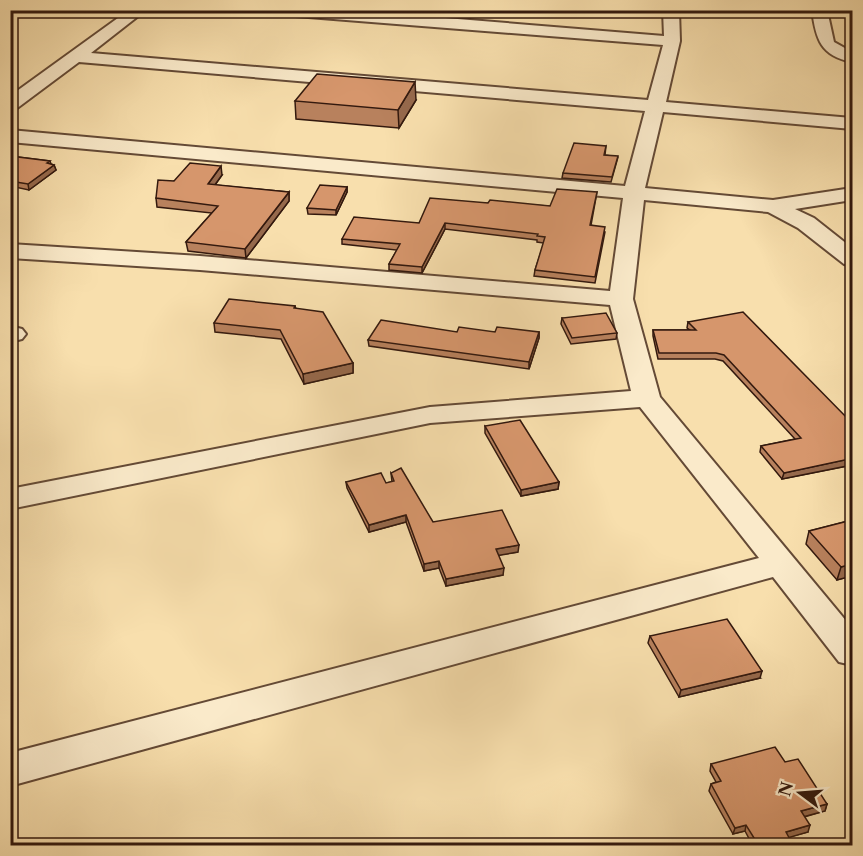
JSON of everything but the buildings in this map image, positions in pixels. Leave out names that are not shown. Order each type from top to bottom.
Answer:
[{"type":"street","points":[[10,105],[139,10]]},
{"type":"street","points":[[283,10],[672,41]]},
{"type":"street","points":[[671,10],[672,41],[634,192],[621,299],[647,398],[852,652]]},
{"type":"street","points":[[819,10],[825,43],[833,51],[852,57]]},
{"type":"street","points":[[74,57],[852,123]]},
{"type":"street","points":[[10,136],[773,206],[852,194]]},
{"type":"street","points":[[773,206],[806,222],[852,259]]},
{"type":"street","points":[[10,251],[200,263],[621,299]]},
{"type":"street","points":[[10,499],[430,416],[647,398]]},
{"type":"street","points":[[10,770],[781,564]]}]
